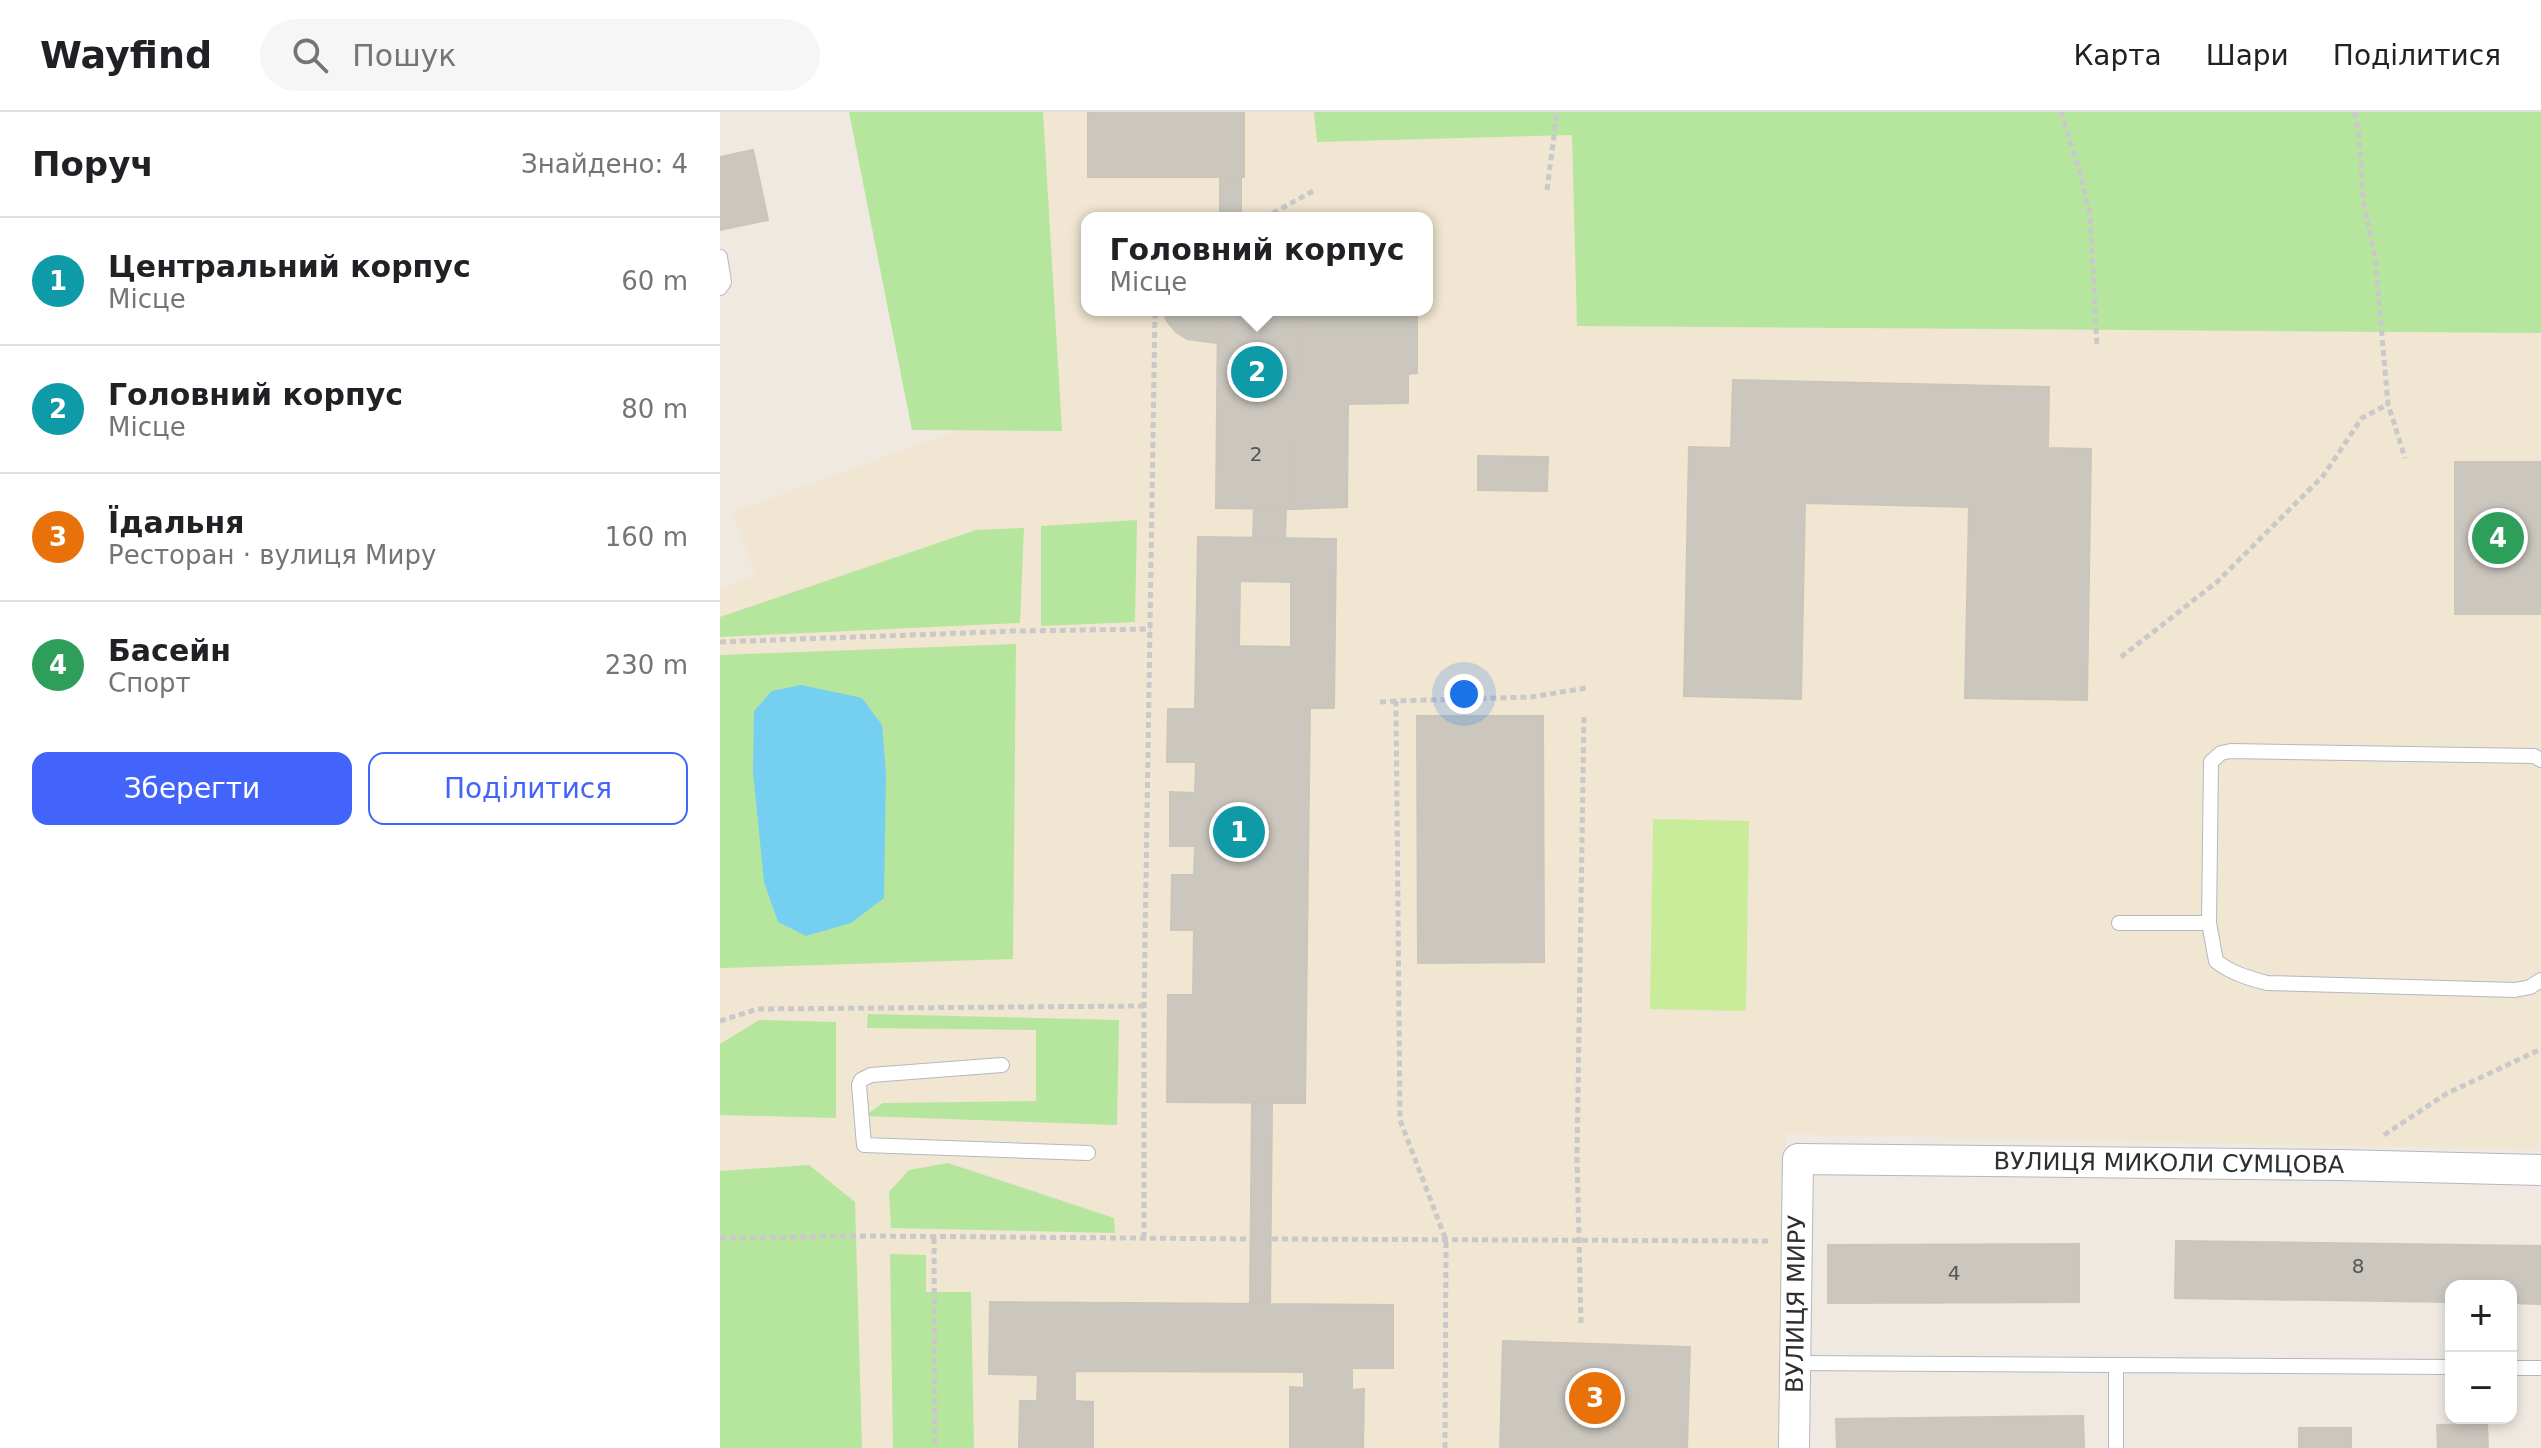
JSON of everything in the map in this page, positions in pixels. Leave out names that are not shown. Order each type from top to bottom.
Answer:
[{"type":"street","name":"ВУЛИЦЯ МИКОЛИ СУМЦОВА","points":[[1798,1159],[2541,1170]]},
{"type":"street","name":"ВУЛИЦЯ МИРУ","points":[[1794,1448],[1798,1159]]},
{"type":"lane","points":[[720,257],[724,282],[720,288]]},
{"type":"lane","points":[[2541,760],[2534,756],[2221,753],[2211,762],[2209,923],[2216,961],[2247,978],[2267,983],[2515,990],[2530,987],[2541,980]]},
{"type":"lane","points":[[2119,923],[2209,923]]},
{"type":"lane","points":[[1002,1065],[871,1075],[861,1080],[864,1145],[1088,1153]]},
{"type":"lane","points":[[1795,1363],[2445,1367]]},
{"type":"lane","points":[[2116,1365],[2116,1448]]},
{"type":"lane","points":[[2517,1368],[2541,1368]]},
{"type":"path","points":[[1547,190],[1557,112]]},
{"type":"path","points":[[2061,112],[2090,215],[2097,346]]},
{"type":"path","points":[[2355,112],[2363,200],[2375,257],[2388,404],[2405,458]]},
{"type":"path","points":[[1275,212],[1315,190]]},
{"type":"path","points":[[1144,1238],[1144,1006],[1155,316]]},
{"type":"path","points":[[2121,657],[2217,582],[2323,476],[2362,418],[2388,404]]},
{"type":"path","points":[[720,642],[1151,629]]},
{"type":"path","points":[[1380,702],[1531,697],[1586,688]]},
{"type":"path","points":[[1396,701],[1400,1120],[1446,1240],[1445,1448]]},
{"type":"path","points":[[1581,1323],[1577,1240],[1584,714]]},
{"type":"path","points":[[720,1021],[758,1009],[1144,1006]]},
{"type":"path","points":[[2380,1138],[2446,1094],[2541,1049]]},
{"type":"path","points":[[720,1238],[1251,1239]]},
{"type":"path","points":[[934,1238],[935,1448]]},
{"type":"path","points":[[1272,1239],[1797,1241]]},
{"type":"shaded area","points":[[1043,112],[1314,112],[1317,142],[1572,135],[1578,326],[2541,333],[2541,1150],[1786,1134],[1781,1448],[726,1448],[720,1411],[720,589],[755,575],[733,512],[956,431],[1062,431]]},
{"type":"green space","points":[[849,112],[1043,112],[1062,431],[912,430]]},
{"type":"green space","points":[[1314,112],[2541,112],[2541,333],[1577,326],[1572,135],[1317,142]]},
{"type":"green space","points":[[1137,520],[1135,622],[1041,626],[1041,526]]},
{"type":"green space","points":[[1024,528],[1020,623],[720,637],[720,617],[976,530]]},
{"type":"green space","points":[[1016,644],[1013,959],[720,968],[720,655]]},
{"type":"green space","points":[[1653,819],[1749,821],[1746,1011],[1650,1009]]},
{"type":"green space","points":[[868,1014],[1119,1020],[1117,1125],[864,1116],[883,1103],[1036,1101],[1036,1030],[867,1028]]},
{"type":"green space","points":[[759,1020],[836,1022],[836,1118],[720,1115],[720,1044]]},
{"type":"green space","points":[[948,1163],[1114,1218],[1115,1233],[891,1228],[889,1192],[909,1170]]},
{"type":"green space","points":[[809,1165],[855,1202],[862,1448],[720,1448],[720,1171]]},
{"type":"green space","points":[[890,1254],[926,1255],[926,1292],[971,1292],[974,1448],[893,1448]]},
{"type":"water","points":[[801,685],[862,698],[882,725],[886,774],[884,898],[851,923],[806,936],[778,922],[764,882],[753,772],[754,711],[772,691]]},
{"type":"building","points":[[1088,112],[1244,112],[1244,177],[1088,177]]},
{"type":"building","points":[[753,150],[768,220],[720,230],[720,157]]},
{"type":"building","points":[[1220,178],[1241,178],[1241,212],[1220,212]]},
{"type":"building","points":[[1165,316],[1218,316],[1218,343],[1187,339]]},
{"type":"building","points":[[1218,316],[1297,316],[1295,509],[1216,508]]},
{"type":"building","points":[[1297,316],[1417,316],[1417,373],[1408,374],[1408,403],[1348,404],[1347,507],[1295,509]]},
{"type":"building","points":[[1733,380],[2049,387],[2048,448],[2091,449],[2087,700],[1965,698],[1969,507],[1805,503],[1801,699],[1684,696],[1689,447],[1731,448]]},
{"type":"building","points":[[1478,456],[1548,457],[1547,491],[1478,490]]},
{"type":"building","points":[[2455,462],[2541,462],[2541,614],[2455,614]]},
{"type":"building","points":[[1254,508],[1286,508],[1285,538],[1253,538]]},
{"type":"building","points":[[1198,537],[1336,539],[1334,708],[1310,708],[1305,1103],[1167,1102],[1168,995],[1193,995],[1194,930],[1171,930],[1172,875],[1194,875],[1195,846],[1170,846],[1170,792],[1195,793],[1196,762],[1167,762],[1168,709],[1195,709]],"holes":[[[1240,581],[1291,582],[1291,647],[1239,646]]]},
{"type":"building","points":[[1417,716],[1543,716],[1544,962],[1418,963]]},
{"type":"building","points":[[1252,1103],[1272,1103],[1270,1303],[1250,1303]]},
{"type":"building","points":[[2176,1241],[2541,1246],[2541,1304],[2517,1303],[2517,1280],[2445,1280],[2445,1302],[2175,1298]]},
{"type":"building","points":[[2079,1244],[2079,1302],[1828,1303],[1828,1245]]},
{"type":"building","points":[[990,1302],[1393,1305],[1393,1368],[1352,1368],[1352,1390],[1364,1389],[1363,1448],[1290,1448],[1290,1387],[1304,1388],[1304,1372],[1075,1371],[1075,1401],[1093,1402],[1093,1448],[1019,1448],[1020,1401],[1037,1401],[1038,1375],[989,1374]]},
{"type":"building","points":[[1503,1341],[1690,1347],[1687,1448],[1500,1448]]},
{"type":"building","points":[[2083,1416],[2084,1448],[1837,1448],[1836,1419]]},
{"type":"building","points":[[2487,1424],[2488,1448],[2438,1448],[2437,1425]]},
{"type":"building","points":[[2299,1428],[2351,1428],[2351,1448],[2299,1448]]},
{"type":"place","name":"Головний корпус","points":[[1257,372]]},
{"type":"place","name":"Басейн","points":[[2498,538]]},
{"type":"place","name":"Центральний корпус","points":[[1239,832]]},
{"type":"place","name":"Їдальня","points":[[1595,1398]]}]
